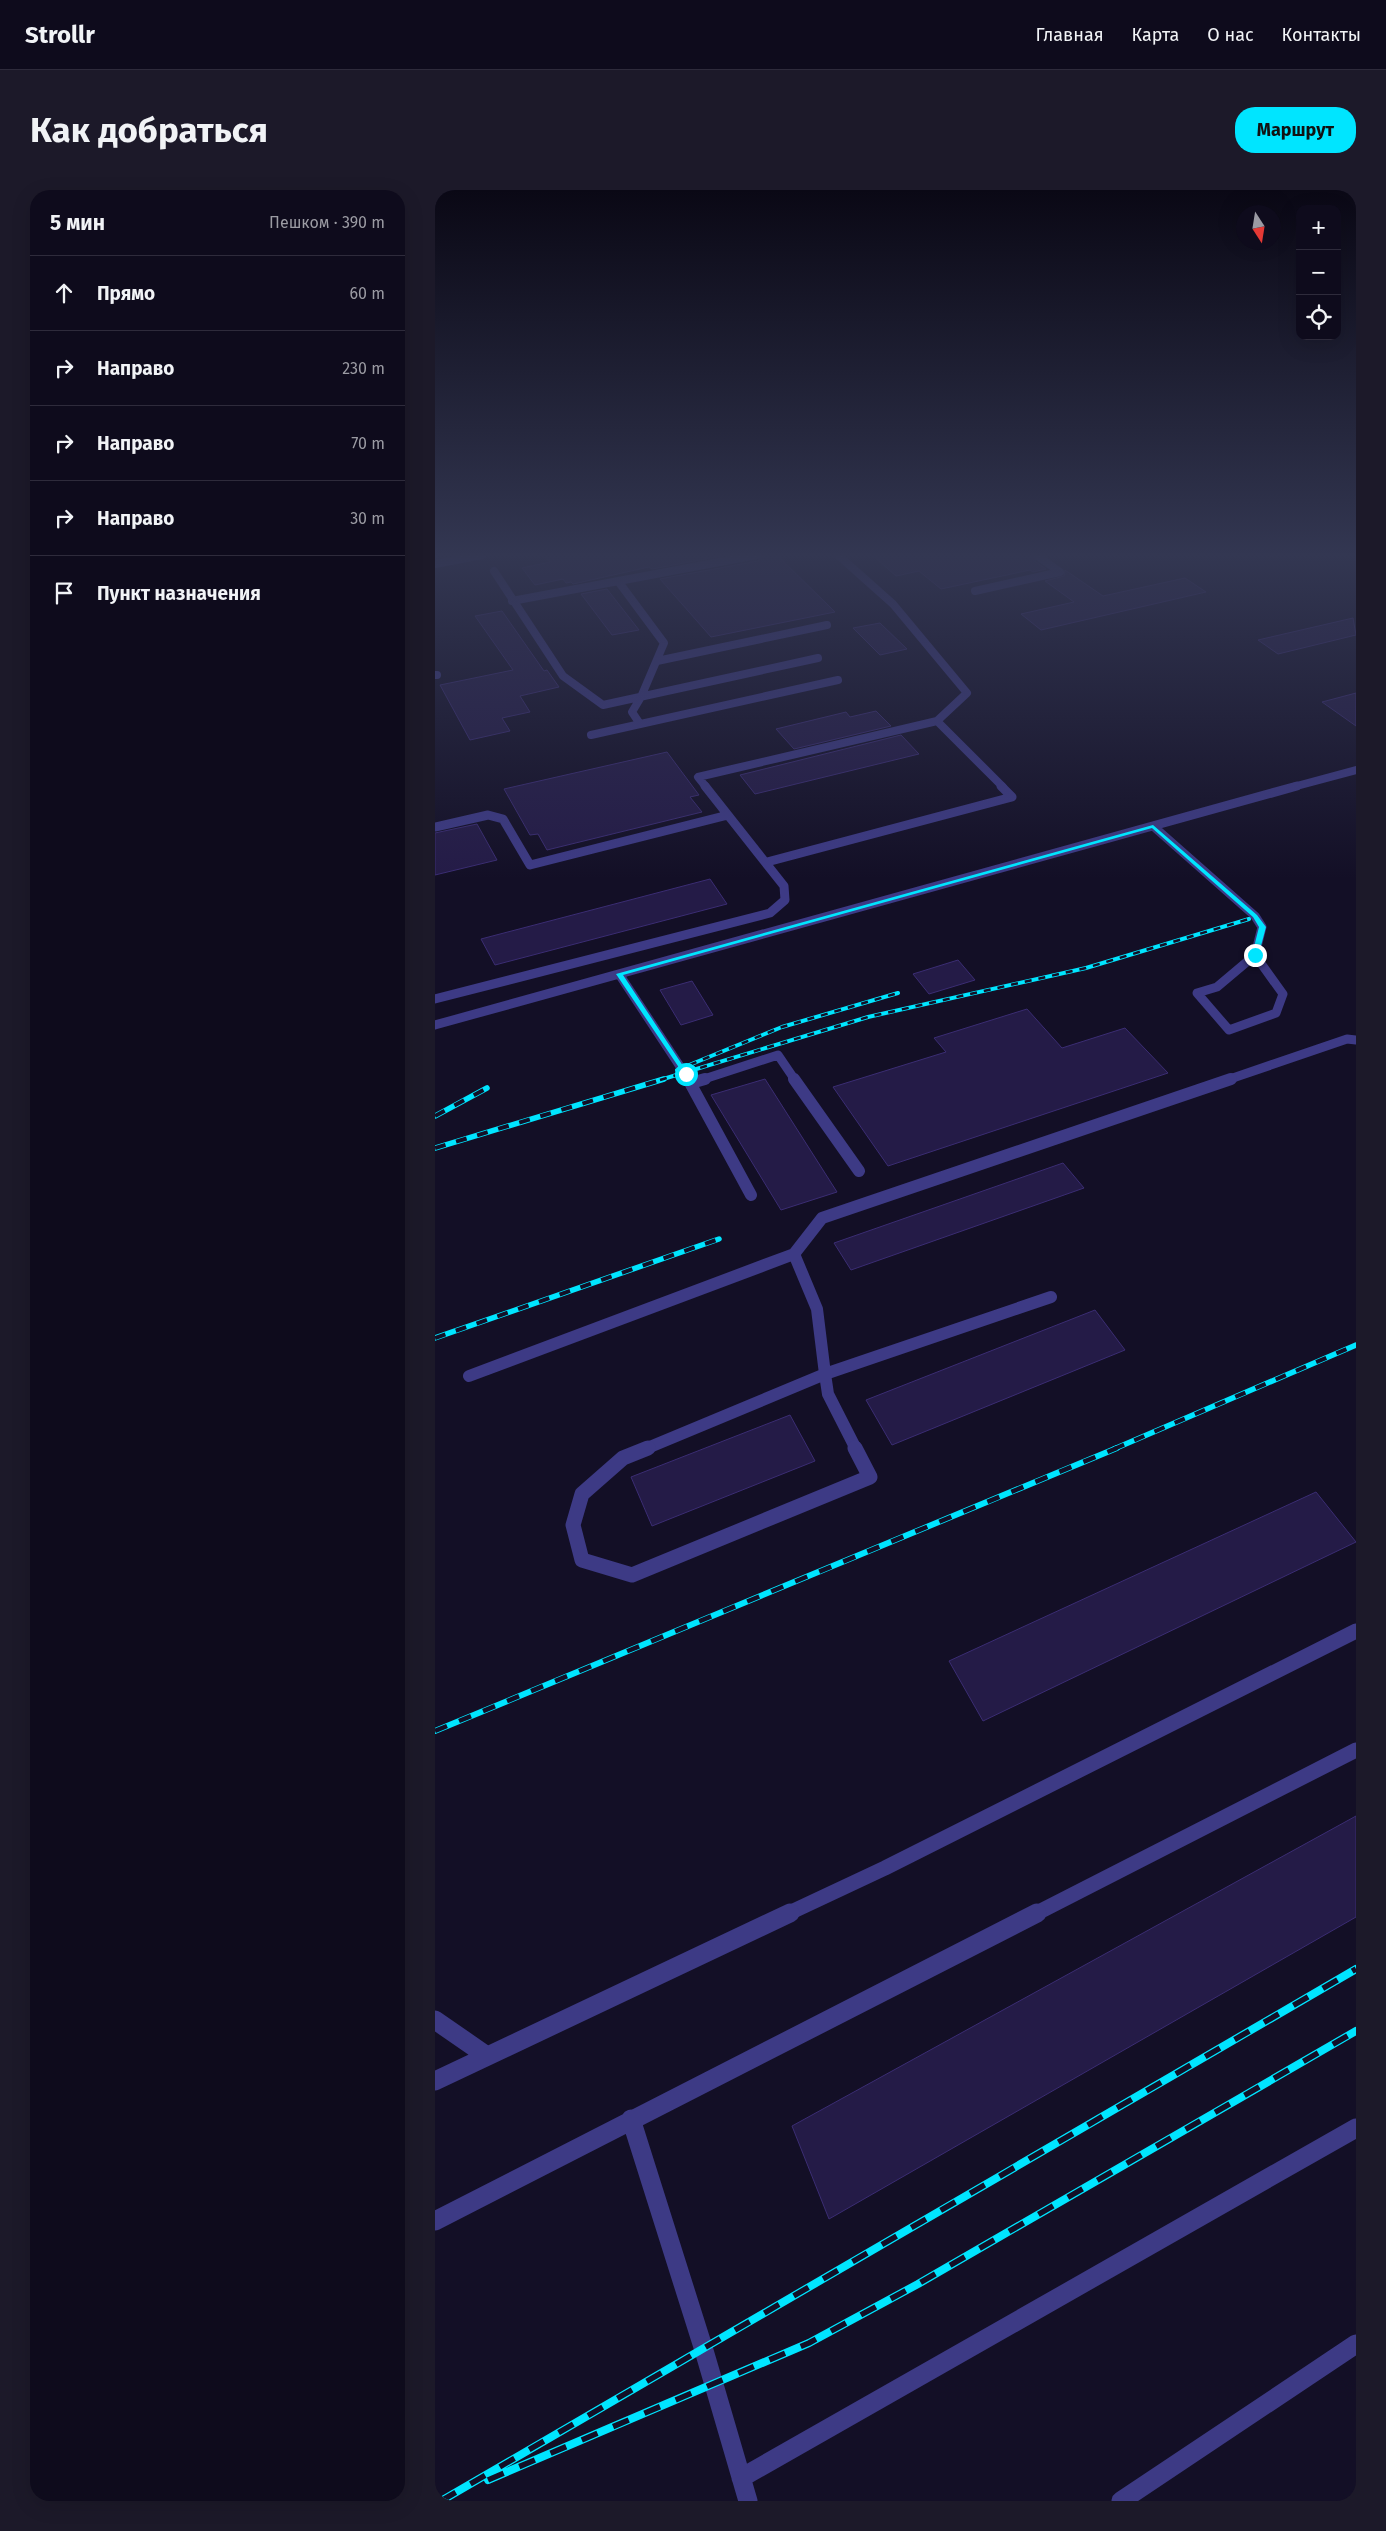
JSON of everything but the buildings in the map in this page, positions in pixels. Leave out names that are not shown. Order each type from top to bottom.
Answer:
[{"type":"street","points":[[554,663],[563,676],[603,705],[797,663]]},
{"type":"street","points":[[640,724],[632,712],[656,663]]},
{"type":"street","points":[[435,999],[770,913],[785,900],[784,886],[767,862],[698,777],[937,721],[967,693],[942,663]]},
{"type":"street","points":[[591,735],[838,680]]},
{"type":"street","points":[[767,862],[1012,797],[937,721]]},
{"type":"street","points":[[435,1025],[1356,770]]},
{"type":"street","points":[[435,828],[489,815],[503,819],[530,865],[728,815]]},
{"type":"street","points":[[1153,826],[1255,916],[1263,927],[1255,955],[1217,987],[1197,994],[1229,1030],[1276,1013],[1283,994],[1255,955]]},
{"type":"street","points":[[619,974],[691,1083],[751,1195]]},
{"type":"street","points":[[469,1376],[794,1254],[822,1218],[1347,1039],[1356,1040]]},
{"type":"street","points":[[691,1083],[778,1055],[859,1171]]},
{"type":"street","points":[[794,1254],[817,1309],[825,1374],[828,1394],[869,1477],[632,1575],[582,1560],[573,1525],[582,1494],[623,1458],[825,1374],[1051,1298]]},
{"type":"street","points":[[435,2081],[885,1868],[1356,1631]]},
{"type":"street","points":[[435,2221],[631,2119],[1356,1750]]},
{"type":"street","points":[[435,2020],[487,2056]]},
{"type":"street","points":[[631,2119],[703,2347],[748,2501]]},
{"type":"street","points":[[741,2478],[1356,2128]]},
{"type":"street","points":[[1121,2501],[1356,2344]]},
{"type":"railway","points":[[660,1080],[868,1017],[1086,968],[1249,919]]},
{"type":"railway","points":[[677,1070],[782,1027],[898,993]]},
{"type":"railway","points":[[435,1148],[664,1079]]},
{"type":"railway","points":[[435,1116],[487,1088]]},
{"type":"railway","points":[[435,1338],[719,1239]]},
{"type":"railway","points":[[1114,1449],[1356,1345]]},
{"type":"railway","points":[[435,1731],[1117,1448]]},
{"type":"railway","points":[[441,2501],[1356,1969]]},
{"type":"railway","points":[[488,2480],[809,2343],[918,2284],[1356,2031]]},
{"type":"route","points":[[686,1074],[619,974],[1153,826],[1255,916],[1263,927],[1255,955]]}]
